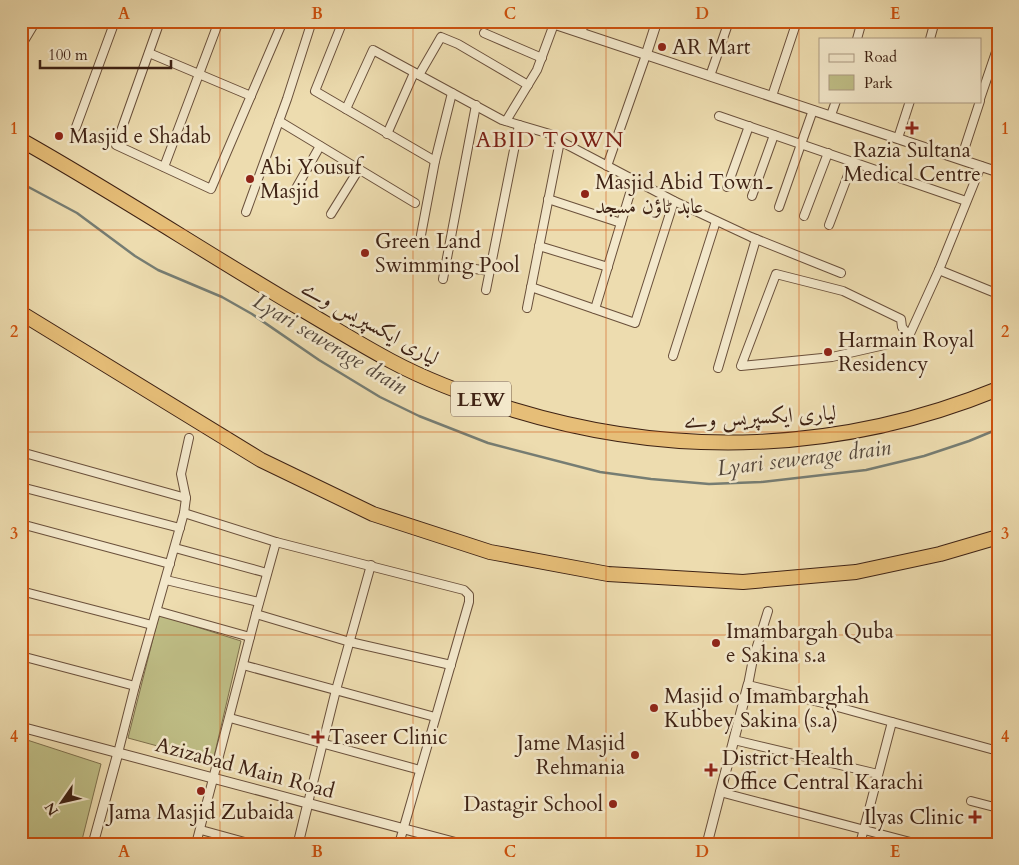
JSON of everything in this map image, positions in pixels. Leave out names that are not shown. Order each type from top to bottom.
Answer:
[{"type":"highway","name":"لیاری ایکسپریس وے","points":[[21,140],[241,274],[392,362],[470,395],[551,420],[606,433],[681,442],[719,443],[785,439],[833,434],[890,424],[946,409],[998,389]]},
{"type":"highway","points":[[21,313],[261,460],[373,514],[490,552],[608,574],[743,582],[856,572],[940,554],[998,537]]},
{"type":"street","points":[[21,46],[36,21]]},
{"type":"street","points":[[76,127],[115,21]]},
{"type":"street","points":[[160,21],[116,145],[211,189],[282,21]]},
{"type":"street","points":[[164,167],[219,21]]},
{"type":"street","points":[[246,212],[312,21]]},
{"type":"street","points":[[343,21],[315,91],[435,161]]},
{"type":"street","points":[[545,21],[832,115],[998,172]]},
{"type":"street","points":[[582,33],[585,21]]},
{"type":"street","points":[[607,166],[657,21]]},
{"type":"street","points":[[710,76],[729,21]]},
{"type":"street","points":[[772,96],[797,21]]},
{"type":"street","points":[[857,38],[862,21]]},
{"type":"street","points":[[930,38],[935,21]]},
{"type":"street","points":[[506,121],[542,58],[554,24]]},
{"type":"street","points":[[484,33],[542,58]]},
{"type":"street","points":[[387,134],[417,74],[441,37],[458,44],[528,85]]},
{"type":"street","points":[[982,94],[998,46]]},
{"type":"street","points":[[346,109],[373,50],[506,121],[550,134],[674,201],[756,239],[841,273]]},
{"type":"street","points":[[149,53],[251,96]]},
{"type":"street","points":[[422,235],[435,161],[452,93]]},
{"type":"street","points":[[832,115],[836,102]]},
{"type":"street","points":[[898,138],[910,102]]},
{"type":"street","points":[[961,159],[979,102]]},
{"type":"street","points":[[443,278],[476,105]]},
{"type":"street","points":[[779,206],[813,110]]},
{"type":"street","points":[[719,116],[966,201]]},
{"type":"street","points":[[279,121],[414,203]]},
{"type":"street","points":[[486,290],[519,125]]},
{"type":"street","points":[[727,187],[749,126]]},
{"type":"street","points":[[752,196],[774,135]]},
{"type":"street","points":[[527,308],[560,141]]},
{"type":"street","points":[[294,192],[320,146]]},
{"type":"street","points":[[804,216],[828,153]]},
{"type":"street","points":[[829,225],[853,162]]},
{"type":"street","points":[[909,336],[902,327],[901,319],[843,291],[776,274],[740,366],[832,357],[902,341],[909,336],[939,270],[981,166]]},
{"type":"street","points":[[331,214],[359,169]]},
{"type":"street","points":[[595,309],[634,180]]},
{"type":"street","points":[[548,199],[621,223]]},
{"type":"street","points":[[531,287],[635,323],[674,201]]},
{"type":"street","points":[[673,356],[716,221]]},
{"type":"street","points":[[718,368],[756,239]]},
{"type":"street","points":[[539,246],[608,267]]},
{"type":"street","points":[[445,265],[490,271]]},
{"type":"street","points":[[939,270],[998,294]]},
{"type":"street","points":[[93,844],[134,686],[184,513],[186,498],[182,474],[189,438]]},
{"type":"street","points":[[21,452],[186,498]]},
{"type":"street","points":[[21,487],[180,528]]},
{"type":"street","points":[[184,513],[276,542],[464,590],[469,595],[469,602],[399,844]]},
{"type":"street","points":[[21,524],[170,564]]},
{"type":"street","points":[[196,844],[276,542]]},
{"type":"street","points":[[175,548],[267,573]]},
{"type":"street","points":[[298,844],[336,690],[371,565]]},
{"type":"street","points":[[166,580],[259,602]]},
{"type":"street","points":[[21,591],[152,625]]},
{"type":"street","points":[[157,611],[250,637]]},
{"type":"street","points":[[707,844],[753,660],[768,611]]},
{"type":"street","points":[[256,614],[350,642],[451,665]]},
{"type":"street","points":[[21,656],[134,686]]},
{"type":"street","points":[[243,665],[435,717]]},
{"type":"street","points":[[748,685],[998,751]]},
{"type":"street","points":[[230,718],[324,742],[420,770]]},
{"type":"street","points":[[860,844],[892,722]]},
{"type":"street","name":"Azizabad Main Road","points":[[21,727],[460,844]]},
{"type":"street","points":[[734,740],[878,774]]},
{"type":"street","points":[[720,792],[918,844]]},
{"type":"street","points":[[971,801],[998,808]]},
{"type":"street","points":[[201,830],[252,844]]},
{"type":"green space","points":[[159,615],[241,641],[213,761],[128,738]]},
{"type":"green space","points":[[21,738],[101,764],[81,844],[21,844]]},
{"type":"waterway","name":"Lyari sewerage drain","points":[[21,183],[77,213],[135,256],[158,270],[222,297],[252,314],[319,360],[380,397],[419,416],[488,443],[600,472],[709,484],[761,482],[866,470],[924,456],[998,429]]},
{"type":"place","name":"AR Mart","points":[[662,47]]},
{"type":"place","name":"Razia Sultana Medical Centre","points":[[912,128]]},
{"type":"place","name":"Masjid e Shadab","points":[[59,136]]},
{"type":"place","name":"Abi Yousuf Masjid","points":[[250,179]]},
{"type":"place","name":"Masjid Abid Town۔ عابد ٹاؤن مسجد","points":[[585,194]]},
{"type":"place","name":"Green Land Swimming Pool","points":[[365,253]]},
{"type":"place","name":"Harmain Royal Residency","points":[[828,352]]},
{"type":"place","name":"Imambargah Quba e Sakina s.a","points":[[716,643]]},
{"type":"place","name":"Masjid o Imambarghah Kubbey Sakina (s.a)","points":[[654,708]]},
{"type":"place","name":"Taseer Clinic","points":[[318,737]]},
{"type":"place","name":"Jame Masjid Rehmania","points":[[635,755]]},
{"type":"place","name":"District Health Office Central Karachi","points":[[711,770]]},
{"type":"place","name":"Jama Masjid Zubaida","points":[[201,791]]},
{"type":"place","name":"Dastagir School","points":[[613,804]]},
{"type":"place","name":"Ilyas Clinic","points":[[975,817]]},
{"type":"district","name":"ABID TOWN","points":[[550,140]]}]
